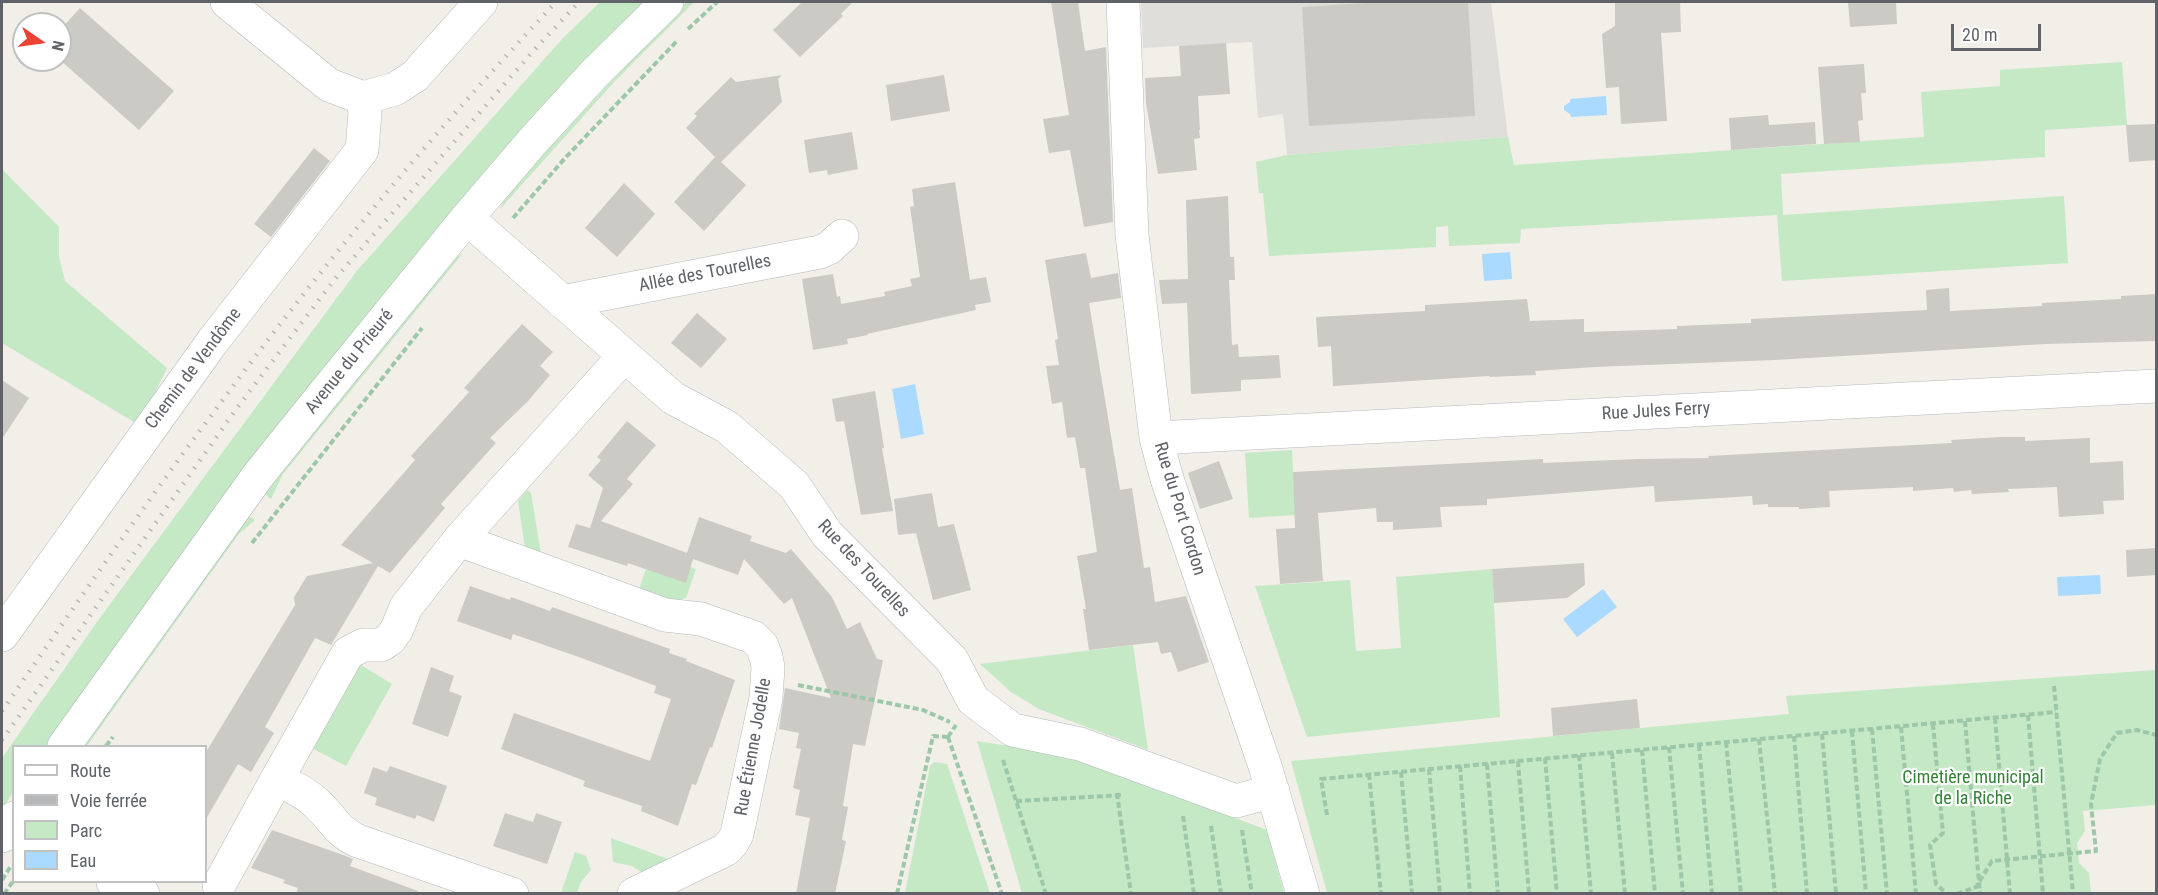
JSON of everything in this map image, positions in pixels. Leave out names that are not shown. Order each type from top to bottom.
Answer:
[{"type":"street","points":[[227,2],[329,85],[363,98],[395,89],[416,76],[481,2]]},
{"type":"street","name":"Avenue du Prieuré","points":[[65,745],[257,477],[467,218],[596,73],[667,2]]},
{"type":"street","name":"Rue du Port Cordon","points":[[1123,2],[1132,235],[1156,438],[1167,479],[1273,791],[1303,894]]},
{"type":"street","name":"Chemin de Vendôme","points":[[2,635],[213,341],[362,150],[365,112],[363,98]]},
{"type":"street","name":"Rue des Tourelles","points":[[467,218],[673,398],[727,428],[794,485],[827,534],[952,660],[973,700],[1013,730],[1080,744],[1236,801],[1273,791]]},
{"type":"street","name":"Allée des Tourelles","points":[[562,302],[820,252],[829,248],[842,236]]},
{"type":"street","points":[[219,885],[348,653],[363,645],[381,645],[390,639],[406,607],[459,540],[624,356]]},
{"type":"street","name":"Rue Jules Ferry","points":[[1156,438],[2157,387]]},
{"type":"street","name":"Rue Étienne Jodelle","points":[[459,540],[665,615],[700,619],[753,637],[762,646],[766,657],[768,680],[741,822],[732,843],[725,850],[634,894]]},
{"type":"street","points":[[277,779],[301,791],[316,802],[344,835],[512,894]]},
{"type":"street","points":[[116,883],[143,894]]},
{"type":"path","points":[[685,33],[717,2]]},
{"type":"path","points":[[493,243],[566,157],[677,40]]},
{"type":"path","points":[[246,551],[424,325]]},
{"type":"path","points":[[768,680],[923,710],[956,725]]},
{"type":"path","points":[[2054,686],[2073,894]]},
{"type":"path","points":[[1327,815],[1321,779],[2056,712]]},
{"type":"path","points":[[2028,715],[2043,894]]},
{"type":"path","points":[[1995,718],[2010,894]]},
{"type":"path","points":[[1965,721],[1980,894]]},
{"type":"path","points":[[1933,724],[1942,833],[1930,845],[1936,884],[1947,894]]},
{"type":"path","points":[[1901,727],[1916,894]]},
{"type":"path","points":[[107,745],[120,728]]},
{"type":"path","points":[[1872,729],[1887,894]]},
{"type":"path","points":[[1957,894],[1976,887],[1992,861],[2096,851],[2091,804],[2100,759],[2118,733],[2137,730],[2157,735]]},
{"type":"path","points":[[1852,731],[1866,894]]},
{"type":"path","points":[[1822,734],[1836,894]]},
{"type":"path","points":[[897,894],[933,736],[948,737],[1002,894]]},
{"type":"path","points":[[1794,736],[1807,894]]},
{"type":"path","points":[[1760,739],[1775,894]]},
{"type":"path","points":[[1726,742],[1741,894]]},
{"type":"path","points":[[1699,745],[1712,894]]},
{"type":"path","points":[[1669,747],[1683,894]]},
{"type":"path","points":[[1642,750],[1655,894]]},
{"type":"path","points":[[1612,753],[1626,894]]},
{"type":"path","points":[[1579,755],[1591,894]]},
{"type":"path","points":[[1002,756],[1046,894]]},
{"type":"path","points":[[1113,756],[1131,894]]},
{"type":"path","points":[[1545,758],[1557,894]]},
{"type":"path","points":[[1518,761],[1529,894]]},
{"type":"path","points":[[1487,764],[1498,894]]},
{"type":"path","points":[[1460,766],[1470,894]]},
{"type":"path","points":[[1429,769],[1440,894]]},
{"type":"path","points":[[1401,772],[1412,894]]},
{"type":"path","points":[[1369,774],[1381,894]]},
{"type":"path","points":[[1016,801],[1127,795]]},
{"type":"path","points":[[1182,808],[1194,894]]},
{"type":"path","points":[[1210,818],[1221,894]]},
{"type":"path","points":[[1240,820],[1252,894]]},
{"type":"path","points":[[2,880],[12,865]]},
{"type":"shaded area","points":[[1141,2],[1491,2],[1508,137],[1287,155],[1283,114],[1258,118],[1252,42],[1143,48]]},
{"type":"green space","points":[[600,2],[646,2],[171,572],[47,745],[12,745],[12,794],[2,810],[2,758],[102,615],[356,272],[563,38]]},
{"type":"green space","points":[[686,2],[694,2],[615,81],[500,209],[507,192]]},
{"type":"green space","points":[[2122,62],[2127,125],[2045,130],[2045,157],[1781,174],[1783,215],[2064,196],[2068,263],[1782,281],[1777,215],[1521,229],[1520,243],[1449,246],[1448,226],[1436,227],[1436,247],[1269,256],[1263,193],[1259,193],[1256,162],[1287,155],[1508,137],[1514,165],[1924,137],[1921,92],[2000,86],[2000,70]]},
{"type":"green space","points":[[2,169],[59,227],[59,257],[65,281],[167,368],[139,425],[2,343]]},
{"type":"green space","points":[[463,253],[283,474],[271,499],[263,493],[451,261]]},
{"type":"green space","points":[[1292,450],[1295,515],[1249,518],[1245,453]]},
{"type":"green space","points":[[527,490],[531,493],[541,554],[525,548],[518,501]]},
{"type":"green space","points":[[247,515],[255,520],[238,535],[88,745],[82,745]]},
{"type":"green space","points":[[651,552],[696,569],[686,598],[673,602],[639,590]]},
{"type":"green space","points":[[1492,569],[1500,717],[1307,737],[1255,586],[1350,580],[1356,651],[1401,648],[1396,577]]},
{"type":"green space","points":[[1133,645],[1148,750],[1039,709],[1011,692],[980,664]]},
{"type":"green space","points":[[361,665],[392,684],[346,766],[308,746],[357,667]]},
{"type":"green space","name":"Cimetière municipal de la Riche","points":[[2156,670],[2156,805],[2083,811],[2085,831],[2077,843],[2079,863],[2089,873],[2091,893],[1327,893],[1291,761],[1789,714],[1786,696]]},
{"type":"green space","points":[[977,741],[1072,756],[1267,830],[1284,893],[1022,893]]},
{"type":"green space","points":[[934,762],[947,764],[990,893],[905,893],[930,766]]},
{"type":"green space","points":[[611,838],[671,860],[644,874],[632,866],[613,862]]},
{"type":"green space","points":[[575,852],[586,856],[591,870],[581,882],[577,893],[561,893]]},
{"type":"water","points":[[1606,96],[1607,115],[1571,117],[1564,110],[1564,106],[1570,102],[1570,99]]},
{"type":"water","points":[[1510,252],[1512,279],[1484,281],[1482,254]]},
{"type":"water","points":[[915,384],[924,434],[901,439],[892,389]]},
{"type":"water","points":[[2100,575],[2101,594],[2058,596],[2057,577]]},
{"type":"water","points":[[1603,589],[1617,607],[1577,637],[1563,619]]},
{"type":"building","points":[[802,2],[853,2],[841,14],[843,16],[800,57],[773,30]]},
{"type":"building","points":[[1051,2],[1078,2],[1085,51],[1106,47],[1113,222],[1084,227],[1070,150],[1049,153],[1043,119],[1069,115]]},
{"type":"building","points":[[1382,2],[1468,2],[1475,116],[1309,126],[1302,7]]},
{"type":"building","points":[[1615,2],[1680,2],[1681,32],[1661,33],[1667,121],[1621,124],[1619,87],[1606,88],[1602,34],[1615,26]]},
{"type":"building","points":[[1848,2],[1896,2],[1897,24],[1850,27]]},
{"type":"building","points":[[80,8],[174,91],[139,130],[72,71],[72,17]]},
{"type":"building","points":[[1226,43],[1230,94],[1198,96],[1200,138],[1194,139],[1197,170],[1158,174],[1146,103],[1145,78],[1181,76],[1179,46]]},
{"type":"building","points":[[1864,64],[1866,93],[1861,93],[1863,120],[1858,121],[1860,142],[1824,144],[1818,67]]},
{"type":"building","points":[[782,75],[778,79],[782,102],[721,162],[746,185],[704,231],[674,202],[715,157],[686,128],[697,116],[694,114],[731,77],[736,82]]},
{"type":"building","points":[[944,75],[950,111],[891,121],[886,85]]},
{"type":"building","points":[[1768,115],[1769,125],[1815,122],[1816,144],[1731,150],[1729,118]]},
{"type":"building","points":[[2157,124],[2157,160],[2129,162],[2126,125]]},
{"type":"building","points":[[852,132],[858,169],[828,175],[827,170],[809,173],[804,140]]},
{"type":"building","points":[[314,148],[330,161],[271,237],[254,224]]},
{"type":"building","points":[[955,182],[970,280],[986,277],[991,302],[975,305],[976,310],[867,334],[847,339],[848,344],[813,350],[802,279],[833,274],[837,297],[840,296],[841,304],[885,296],[884,292],[912,286],[910,279],[920,277],[910,207],[914,206],[912,189]]},
{"type":"building","points":[[624,183],[655,214],[617,257],[585,228]]},
{"type":"building","points":[[1228,196],[1230,257],[1234,257],[1235,280],[1229,280],[1232,345],[1238,344],[1239,357],[1279,355],[1281,378],[1241,380],[1241,391],[1191,394],[1187,303],[1162,304],[1159,280],[1188,279],[1186,200]]},
{"type":"building","points":[[1086,253],[1091,278],[1118,273],[1121,298],[1089,303],[1120,490],[1132,488],[1144,568],[1150,567],[1155,602],[1186,596],[1209,662],[1178,672],[1171,652],[1161,654],[1158,642],[1089,650],[1083,609],[1086,609],[1077,556],[1097,552],[1085,468],[1080,468],[1075,437],[1067,438],[1062,402],[1052,404],[1046,366],[1059,365],[1055,340],[1058,339],[1045,260]]},
{"type":"building","points":[[1949,288],[1950,311],[2042,306],[2042,303],[2121,299],[2121,296],[2157,294],[2157,341],[2045,344],[1775,360],[1595,367],[1535,371],[1536,375],[1333,386],[1331,346],[1318,347],[1316,317],[1425,311],[1425,305],[1527,299],[1530,321],[1584,319],[1584,332],[1677,329],[1677,326],[1751,323],[1751,319],[1927,310],[1926,290]]},
{"type":"building","points":[[697,313],[727,339],[701,368],[671,343]]},
{"type":"building","points":[[522,324],[553,352],[540,366],[550,375],[529,400],[490,438],[496,443],[441,504],[445,508],[390,573],[378,566],[331,645],[315,638],[265,727],[274,733],[251,772],[238,764],[207,817],[207,750],[295,605],[294,597],[307,576],[373,563],[341,545],[415,460],[411,456],[469,392],[464,388]]},
{"type":"building","points":[[2,380],[29,398],[2,439]]},
{"type":"building","points":[[875,391],[893,511],[861,515],[844,421],[836,422],[832,399]]},
{"type":"building","points":[[627,421],[656,445],[627,479],[633,484],[601,521],[687,553],[699,517],[752,536],[750,541],[786,553],[791,549],[832,597],[847,629],[860,622],[877,659],[883,660],[865,746],[853,744],[843,806],[848,807],[842,840],[846,841],[835,894],[796,894],[810,818],[795,815],[800,790],[793,788],[801,749],[796,748],[799,733],[779,729],[785,688],[831,698],[792,598],[784,604],[744,559],[738,575],[693,559],[686,583],[628,563],[627,566],[568,547],[576,524],[590,528],[603,488],[588,475],[601,460],[597,457]]},
{"type":"building","points":[[2025,437],[2025,441],[2090,438],[2090,463],[2123,461],[2124,500],[2103,501],[2104,514],[2059,517],[2057,487],[2008,489],[2009,492],[1972,494],[1971,490],[1954,492],[1953,488],[1913,491],[1913,487],[1829,491],[1830,507],[1799,509],[1799,507],[1768,507],[1768,504],[1753,505],[1752,496],[1655,502],[1654,486],[1487,499],[1487,505],[1440,507],[1442,527],[1393,530],[1393,522],[1377,522],[1376,508],[1318,513],[1323,581],[1280,584],[1276,529],[1295,528],[1293,472],[1543,459],[1543,463],[1709,458],[1708,456],[1952,443],[1951,440]]},
{"type":"building","points":[[1219,461],[1233,499],[1200,509],[1188,473]]},
{"type":"building","points":[[932,493],[938,527],[954,524],[971,590],[933,600],[916,533],[898,535],[894,499]]},
{"type":"building","points":[[2157,548],[2157,575],[2127,577],[2126,550]]},
{"type":"building","points":[[1584,563],[1585,585],[1567,598],[1494,603],[1492,569]]},
{"type":"building","points":[[470,586],[550,611],[552,607],[670,649],[669,653],[735,680],[712,748],[710,747],[696,785],[692,784],[678,826],[641,811],[642,806],[583,786],[585,781],[501,749],[514,713],[650,761],[671,699],[654,693],[656,686],[587,660],[513,634],[511,640],[457,621]]},
{"type":"building","points":[[431,667],[454,676],[449,691],[462,696],[448,737],[412,724]]},
{"type":"building","points":[[1637,699],[1640,728],[1553,736],[1551,708]]},
{"type":"building","points":[[390,766],[447,786],[434,822],[417,815],[415,819],[375,805],[377,798],[364,793],[373,767],[387,772]]},
{"type":"building","points":[[505,813],[533,822],[536,813],[562,822],[547,864],[493,846]]},
{"type":"building","points":[[272,830],[353,859],[350,866],[418,891],[417,894],[296,894],[298,888],[283,883],[285,880],[251,868]]},
{"type":"railway","points":[[2,711],[166,477],[301,297],[383,196],[556,2]]},
{"type":"railway","points":[[2,740],[237,408],[334,280],[535,49],[579,2]]}]
